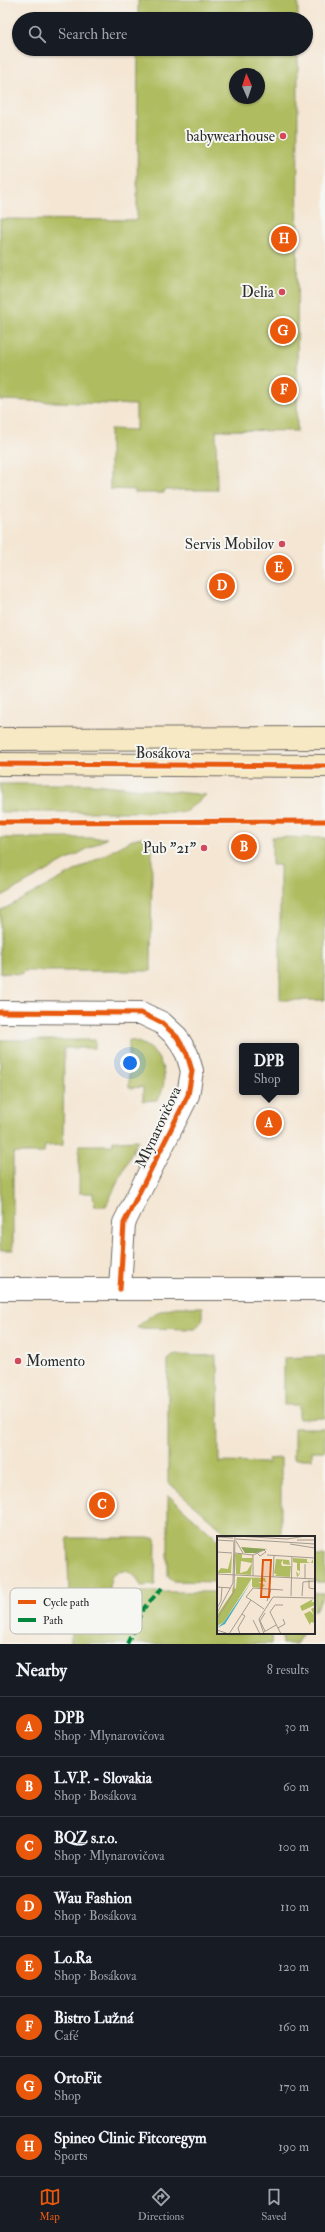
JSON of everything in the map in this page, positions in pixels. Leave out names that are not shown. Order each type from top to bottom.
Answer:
[{"type":"street","name":"Bosákova","points":[[0,739],[325,738]]},
{"type":"street","name":"Bosákova","points":[[0,764],[325,766]]},
{"type":"street","name":"Mlynarovičova","points":[[0,1012],[141,1013],[162,1023],[177,1037],[187,1054],[192,1071],[188,1095],[124,1223],[120,1289]]},
{"type":"street","points":[[0,1288],[325,1289]]},
{"type":"green space","points":[[138,0],[298,0],[298,12],[138,12]]},
{"type":"green space","points":[[138,56],[298,56],[297,431],[216,430],[217,490],[164,490],[164,493],[135,493],[135,490],[110,489],[110,429],[136,430],[136,405],[0,400],[0,219],[137,220]]},
{"type":"green space","points":[[0,784],[92,784],[206,795],[185,812],[0,812]]},
{"type":"green space","points":[[143,837],[152,847],[151,971],[23,971],[22,974],[0,973],[0,911],[136,838]]},
{"type":"green space","points":[[272,837],[325,838],[325,1000],[280,1000],[280,865],[272,865]]},
{"type":"green space","points":[[0,838],[107,838],[0,897]]},
{"type":"green space","points":[[0,1040],[95,1040],[95,1048],[64,1048],[63,1145],[45,1146],[44,1153],[13,1153],[13,1250],[0,1250]]},
{"type":"green space","points":[[129,1040],[148,1048],[155,1054],[160,1062],[164,1081],[158,1100],[143,1101],[143,1087],[129,1088]]},
{"type":"green space","points":[[138,1140],[106,1206],[94,1206],[93,1193],[79,1193],[79,1145],[113,1145],[113,1141]]},
{"type":"green space","points":[[176,1307],[202,1307],[202,1321],[195,1329],[137,1328],[154,1314]]},
{"type":"green space","points":[[174,1355],[216,1356],[216,1366],[218,1366],[219,1462],[268,1463],[268,1459],[281,1458],[281,1536],[229,1536],[168,1482],[168,1360]]},
{"type":"green space","points":[[325,1356],[325,1418],[299,1419],[299,1405],[284,1405],[284,1358]]},
{"type":"green space","points":[[294,1428],[325,1428],[325,1451],[312,1451],[312,1459],[294,1459]]},
{"type":"green space","points":[[168,1495],[217,1539],[217,1582],[173,1581],[168,1576]]},
{"type":"green space","points":[[67,1538],[156,1538],[155,1585],[141,1586],[133,1574],[122,1571],[113,1574],[110,1581],[110,1588],[69,1588]]},
{"type":"green space","points":[[315,1556],[325,1556],[325,1582],[315,1582]]},
{"type":"green space","points":[[142,1592],[217,1592],[217,1634],[272,1634],[271,1644],[71,1644],[71,1634],[142,1634]]},
{"type":"green space","points":[[315,1593],[325,1593],[315,1610]]},
{"type":"green space","points":[[282,1634],[302,1634],[296,1644],[282,1644]]},
{"type":"marked path","points":[[142,1611],[162,1588]]},
{"type":"marked path","points":[[127,1644],[132,1634]]},
{"type":"cycle path","points":[[0,764],[325,766]]},
{"type":"cycle path","points":[[0,822],[325,821]]},
{"type":"cycle path","points":[[0,1012],[141,1013],[162,1023],[177,1037],[187,1054],[192,1071],[188,1095],[124,1223],[120,1289]]},
{"type":"place","name":"babywearhouse","points":[[283,136]]},
{"type":"place","name":"Spineo Clinic Fitcoregym","points":[[284,239]]},
{"type":"place","name":"Delia","points":[[282,292]]},
{"type":"place","name":"OrtoFit","points":[[283,331]]},
{"type":"place","name":"Bistro Lužná","points":[[284,390]]},
{"type":"place","name":"Servis Mobilov","points":[[282,544]]},
{"type":"place","name":"Lo.Ra","points":[[279,568]]},
{"type":"place","name":"Wau Fashion","points":[[222,586]]},
{"type":"place","name":"L.V.P. - Slovakia","points":[[244,847]]},
{"type":"place","name":"Pub \"21\"","points":[[204,848]]},
{"type":"place","name":"DPB","points":[[269,1123]]},
{"type":"place","name":"Momento","points":[[18,1361]]},
{"type":"place","name":"BQZ s.r.o.","points":[[102,1505]]}]
